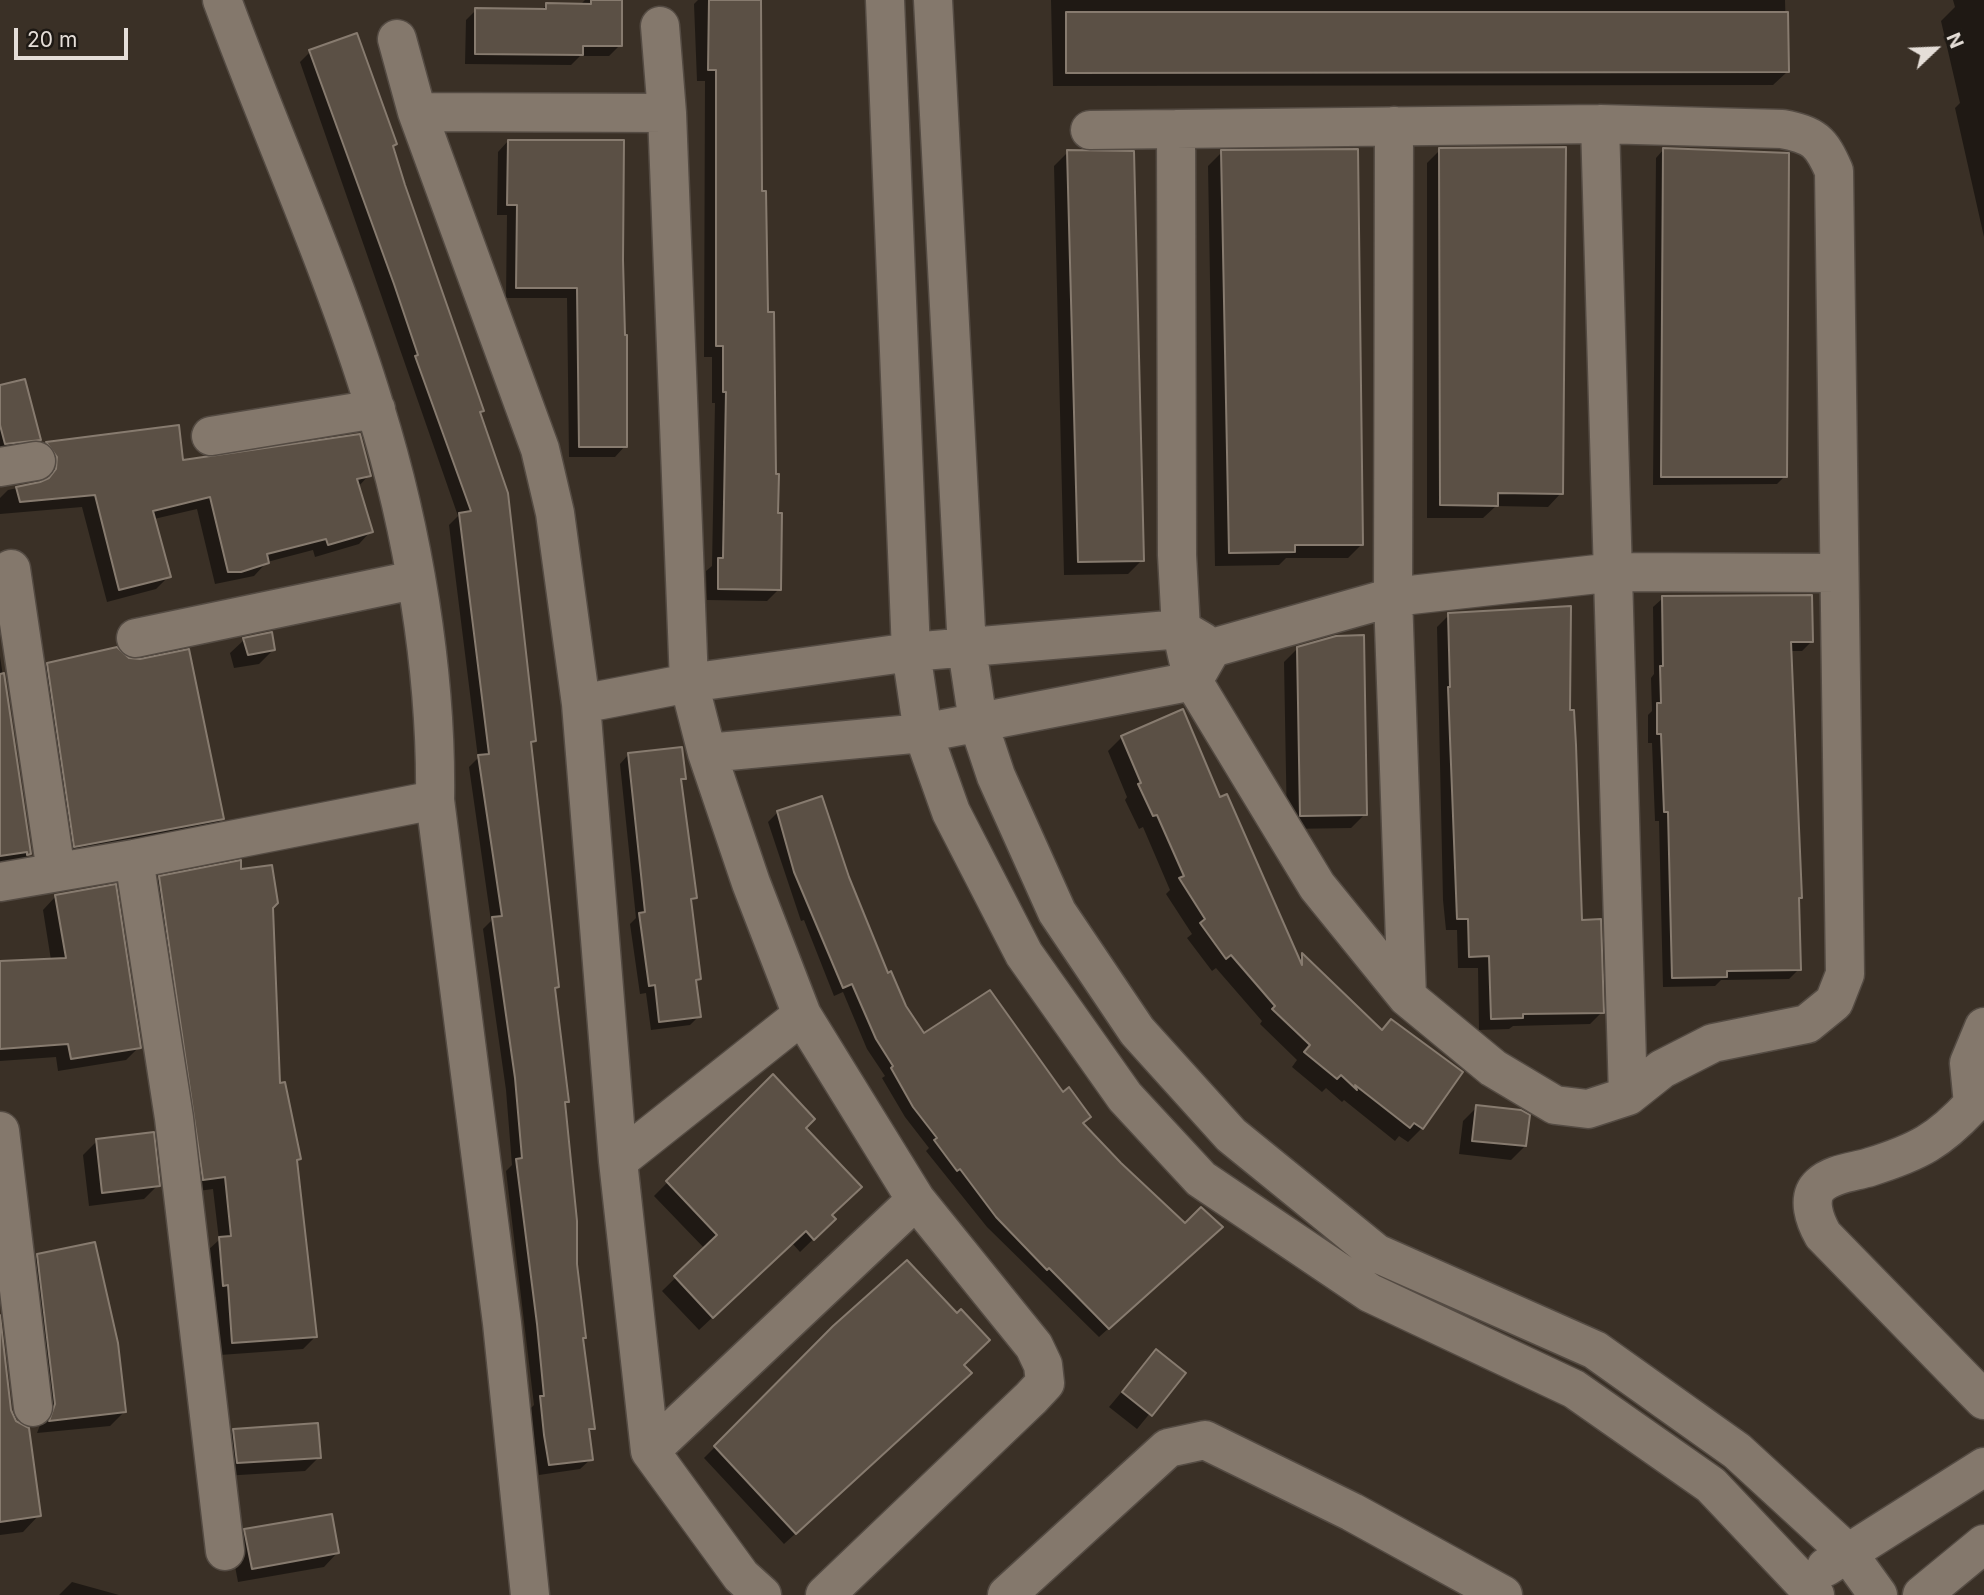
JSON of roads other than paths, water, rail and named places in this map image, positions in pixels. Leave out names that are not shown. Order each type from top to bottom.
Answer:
[{"type":"street","points":[[222,0],[376,409],[400,503],[429,677],[435,755],[435,800],[502,1323],[530,1595]]},
{"type":"street","points":[[1878,1595],[1847,1552],[1737,1451],[1595,1350],[1376,1253],[1231,1135],[1137,1031],[1057,912],[996,776],[978,722],[967,649],[934,11],[885,12],[911,652],[923,733],[951,812],[1024,954],[1125,1097],[1200,1179],[1308,1252],[1370,1293],[1574,1389],[1711,1485],[1804,1590],[1847,1552],[1984,1466]]},
{"type":"street","points":[[660,26],[667,113],[689,683],[707,753],[751,883],[802,1015],[916,1200],[1034,1346],[1043,1365],[1045,1383],[825,1595]]},
{"type":"street","points":[[397,39],[417,113],[540,449],[555,513],[581,704],[618,1161],[650,1451],[740,1576],[762,1595]]},
{"type":"street","points":[[417,113],[667,113]]},
{"type":"street","points":[[1600,124],[1628,1096]]},
{"type":"street","points":[[1090,130],[1600,124],[1782,128],[1809,134],[1825,150],[1834,171],[1845,974],[1834,1002],[1807,1024],[1713,1043],[1662,1069],[1628,1096],[1588,1109],[1555,1105],[1493,1068],[1407,997],[1317,886],[1193,681],[1197,639],[1177,555],[1176,129]]},
{"type":"street","points":[[1394,126],[1393,597],[1407,997]]},
{"type":"street","points":[[211,436],[376,409]]},
{"type":"street","points":[[11,569],[56,872]]},
{"type":"street","points":[[581,704],[689,683],[911,652],[1197,639],[1393,597],[1615,572],[1839,573]]},
{"type":"street","points":[[136,638],[414,580]]},
{"type":"street","points":[[707,753],[923,733],[1193,681]]},
{"type":"street","points":[[0,882],[134,859],[435,800]]},
{"type":"street","points":[[134,859],[174,1118],[225,1550]]},
{"type":"street","points":[[618,1161],[802,1015]]},
{"type":"street","points":[[1984,1027],[1969,1063],[1979,1107],[1945,1134],[1912,1152],[1840,1174],[1819,1186],[1814,1199],[1813,1219],[1823,1235],[1984,1400]]},
{"type":"street","points":[[0,1131],[33,1407]]},
{"type":"street","points":[[650,1451],[916,1200]]},
{"type":"street","points":[[1007,1595],[1168,1448],[1205,1440],[1352,1512],[1503,1595]]},
{"type":"street","points":[[1922,1595],[1984,1544]]}]
